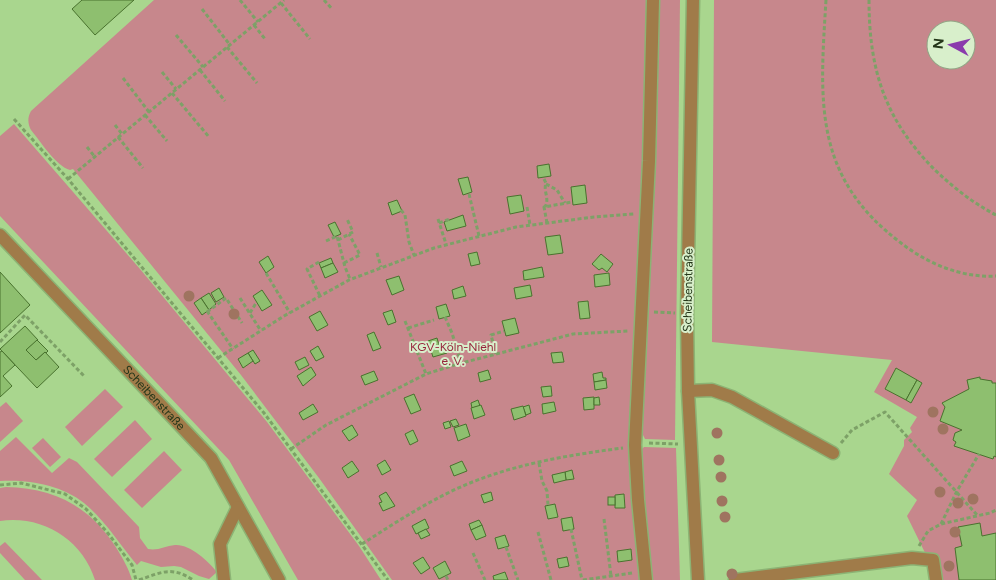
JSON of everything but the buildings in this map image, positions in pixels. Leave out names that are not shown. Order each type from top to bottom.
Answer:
[{"type":"street","points":[[646,576],[638,500],[635,445],[654,0]]},
{"type":"street","name":"Scheibenstraße","points":[[693,0],[687,314],[688,391],[698,580]]},
{"type":"street","name":"Scheibenstraße","points":[[0,235],[211,458],[279,580]]},
{"type":"street","points":[[688,391],[712,390],[732,397],[833,453]]},
{"type":"street","points":[[224,580],[220,544],[238,507]]},
{"type":"street","points":[[735,580],[912,558],[933,560],[936,580]]},
{"type":"path","points":[[240,0],[258,22]]},
{"type":"path","points":[[324,0],[332,9]]},
{"type":"path","points":[[826,0],[822,101],[826,131],[831,148],[847,185],[872,217],[888,233],[911,251],[934,263],[959,272],[983,277],[996,276]]},
{"type":"path","points":[[869,0],[871,40],[875,63],[892,115],[924,159],[947,182],[975,204],[996,215]]},
{"type":"path","points":[[68,179],[282,1],[310,39]]},
{"type":"path","points":[[202,10],[256,83]]},
{"type":"path","points":[[254,25],[265,38]]},
{"type":"path","points":[[176,35],[225,101]]},
{"type":"path","points":[[162,72],[176,89]]},
{"type":"path","points":[[123,78],[149,112]]},
{"type":"path","points":[[172,93],[209,137]]},
{"type":"path","points":[[145,115],[167,142]]},
{"type":"path","points":[[14,118],[68,179],[264,413],[388,580]]},
{"type":"path","points":[[114,125],[122,134]]},
{"type":"path","points":[[118,137],[144,168]]},
{"type":"path","points":[[87,148],[94,157]]},
{"type":"path","points":[[544,179],[547,200],[544,207],[547,223]]},
{"type":"path","points":[[546,184],[557,190],[565,203]]},
{"type":"path","points":[[469,194],[480,236]]},
{"type":"path","points":[[544,207],[572,202]]},
{"type":"path","points":[[527,207],[530,225]]},
{"type":"path","points":[[402,210],[405,215],[409,242],[414,255]]},
{"type":"path","points":[[218,358],[290,313],[350,279],[446,244],[530,225],[594,216],[646,213]]},
{"type":"path","points":[[338,240],[353,232],[347,219]]},
{"type":"path","points":[[446,244],[439,221],[450,219]]},
{"type":"path","points":[[344,263],[360,255],[349,234]]},
{"type":"path","points":[[326,241],[336,236],[350,279]]},
{"type":"path","points":[[377,253],[382,268]]},
{"type":"path","points":[[318,262],[308,268],[308,270],[320,296]]},
{"type":"path","points":[[266,273],[290,313]]},
{"type":"path","points":[[233,349],[207,312],[226,298],[242,323]]},
{"type":"path","points":[[240,298],[261,331]]},
{"type":"path","points":[[250,313],[256,302]]},
{"type":"path","points":[[640,312],[687,314]]},
{"type":"path","points":[[0,342],[26,315],[84,378]]},
{"type":"path","points":[[445,317],[461,363]]},
{"type":"path","points":[[408,328],[434,320]]},
{"type":"path","points":[[405,321],[426,374]]},
{"type":"path","points":[[496,354],[491,334],[504,331]]},
{"type":"path","points":[[291,448],[326,425],[426,374],[573,334],[640,331]]},
{"type":"path","points":[[833,453],[852,430],[885,412],[977,515]]},
{"type":"path","points":[[362,544],[441,496],[485,478],[539,463],[643,443],[691,445]]},
{"type":"path","points":[[941,524],[957,491],[979,454]]},
{"type":"path","points":[[539,463],[548,505]]},
{"type":"path","points":[[0,485],[21,484],[65,494],[86,509],[108,532],[132,565],[138,580],[169,570],[178,571],[193,580]]},
{"type":"path","points":[[912,558],[928,531],[941,524],[996,510]]},
{"type":"path","points":[[604,519],[611,576]]},
{"type":"path","points":[[571,529],[584,580],[611,576],[646,576]]},
{"type":"path","points":[[538,532],[550,580]]},
{"type":"path","points":[[506,546],[518,580]]},
{"type":"path","points":[[473,553],[485,580]]},
{"type":"green space","name":"KGV-Köln-Niehl e. V.","points":[[154,0],[647,0],[646,127],[635,336],[642,580],[392,580],[319,478],[241,375],[73,169],[70,170],[59,164],[30,128],[28,119],[31,111]]},
{"type":"green space","points":[[654,0],[680,0],[675,440],[645,439],[640,429]]},
{"type":"green space","points":[[714,0],[996,0],[996,580],[933,580],[931,565],[907,516],[917,500],[889,474],[904,446],[904,440],[912,432],[910,428],[917,417],[874,392],[892,360],[712,342]]},
{"type":"green space","points":[[14,124],[140,269],[267,422],[359,546],[381,580],[298,580],[229,460],[0,216],[0,136]]},
{"type":"green space","points":[[105,389],[123,407],[82,446],[65,427]]},
{"type":"green space","points":[[6,402],[23,421],[0,442],[0,407]]},
{"type":"green space","points":[[135,420],[152,439],[112,477],[94,459]]},
{"type":"green space","points":[[16,437],[52,473],[69,458],[77,462],[139,527],[140,538],[148,549],[175,545],[187,547],[204,558],[217,572],[209,579],[181,567],[161,567],[141,561],[137,565],[99,517],[75,497],[44,484],[0,481],[0,451]]},
{"type":"green space","points":[[43,438],[61,457],[50,467],[32,448]]},
{"type":"green space","points":[[644,447],[676,448],[680,580],[650,580],[639,452]]},
{"type":"green space","points":[[164,451],[182,470],[142,508],[124,490]]},
{"type":"green space","points":[[0,488],[40,491],[56,496],[83,511],[107,534],[124,560],[132,580],[95,580],[89,565],[81,553],[58,533],[45,526],[31,522],[16,520],[0,521]]},
{"type":"green space","points":[[5,542],[42,580],[25,580],[0,553],[0,546]]}]
